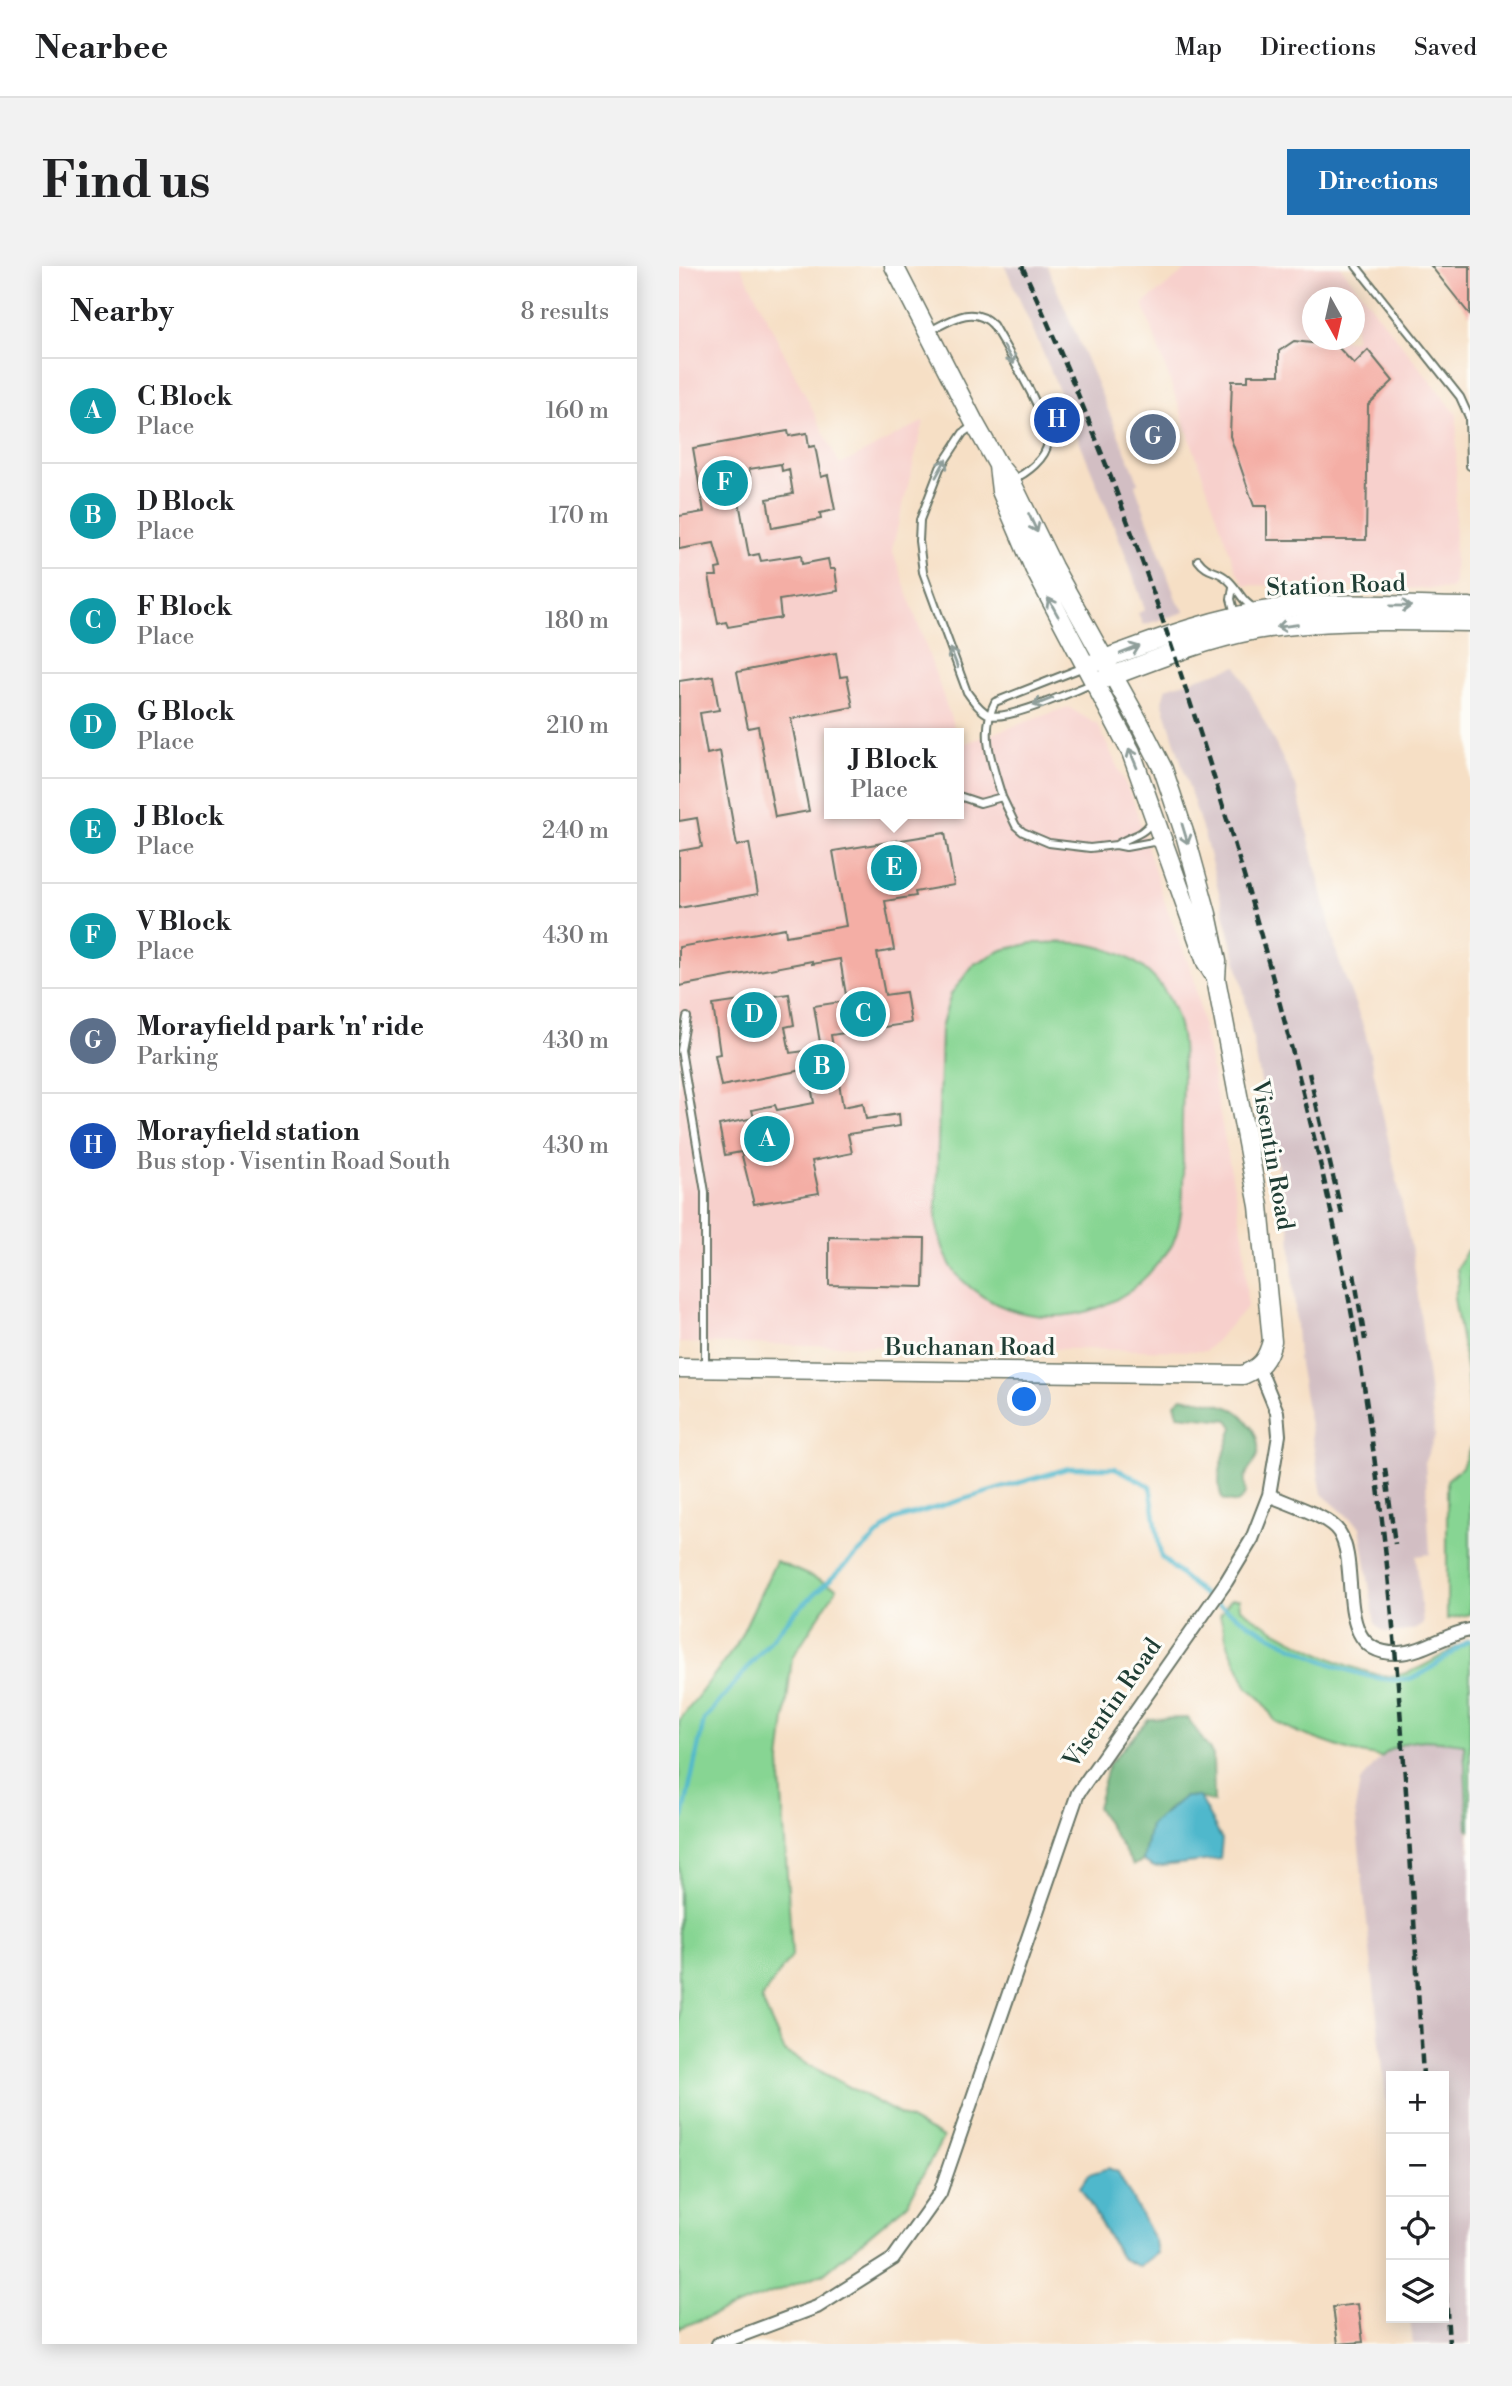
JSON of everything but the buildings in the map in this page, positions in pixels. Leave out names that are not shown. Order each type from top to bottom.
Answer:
[{"type":"main road","points":[[894,266],[1003,476]]},
{"type":"main road","name":"Visentin Road","points":[[1003,476],[1001,491],[1034,568],[1131,752],[1206,962],[1216,979]]},
{"type":"main road","name":"Visentin Road","points":[[1003,476],[1151,744],[1172,794],[1207,914],[1217,961],[1216,979],[1259,1206],[1272,1340],[1268,1357],[1259,1368]]},
{"type":"main road","name":"Station Road","points":[[1095,682],[1109,667],[1196,627],[1235,616],[1318,605],[1470,607]]},
{"type":"main road","name":"Station Road","points":[[1086,666],[1109,667],[1255,630],[1319,623],[1470,622]]},
{"type":"main road","name":"Buchanan Road","points":[[679,1368],[1243,1375],[1259,1368]]},
{"type":"street","name":"Visentin Road","points":[[718,2344],[817,2307],[893,2259],[940,2193],[1078,1793],[1205,1614],[1252,1539],[1269,1495],[1279,1435],[1277,1412],[1259,1368]]},
{"type":"street","points":[[1269,1495],[1323,1519],[1338,1530],[1346,1551],[1354,1620],[1359,1632],[1371,1645],[1392,1653],[1405,1652],[1422,1648],[1451,1634],[1470,1630]]},
{"type":"lane","points":[[1356,266],[1460,397],[1470,417],[1470,466]]},
{"type":"lane","points":[[928,332],[963,316],[974,314],[985,317],[993,325],[1047,428],[1047,449],[1033,466],[1003,476]]},
{"type":"lane","points":[[975,424],[964,433],[940,468],[920,520],[919,557],[967,692],[977,706],[989,715],[1000,716],[1015,713],[1095,682]]},
{"type":"lane","points":[[1198,560],[1204,568],[1228,579],[1244,601],[1261,611]]},
{"type":"lane","points":[[1233,586],[1231,599],[1235,616],[1255,630]]},
{"type":"lane","points":[[1086,666],[995,702],[989,715],[989,753],[1002,797],[1016,826],[1032,838],[1067,846],[1126,847],[1153,842],[1165,845]]},
{"type":"lane","points":[[964,798],[980,803],[1002,797]]},
{"type":"lane","points":[[1116,845],[1143,832],[1155,815]]},
{"type":"lane","points":[[687,1017],[681,1050],[705,1192],[705,1368]]},
{"type":"shaded area","points":[[679,266],[741,266],[840,465],[924,421],[892,549],[954,728],[824,728],[824,819],[964,819],[964,744],[1068,707],[1098,725],[1134,803],[1162,895],[1194,978],[1244,1240],[1247,1307],[1206,1351],[679,1343]]},
{"type":"shaded area","points":[[1005,266],[1047,266],[1139,483],[1135,485],[1176,599],[1185,612],[1143,625],[1138,613],[1145,610],[1125,553]]},
{"type":"shaded area","points":[[1191,266],[1340,266],[1356,287],[1302,287],[1302,350],[1365,350],[1365,298],[1457,415],[1454,582],[1451,589],[1245,585],[1236,570],[1143,304]]},
{"type":"shaded area","points":[[1237,666],[1296,786],[1338,958],[1365,1031],[1413,1256],[1435,1436],[1425,1461],[1430,1554],[1416,1556],[1423,1623],[1408,1631],[1390,1633],[1382,1631],[1375,1623],[1360,1527],[1322,1494],[1298,1358],[1290,1232],[1242,983],[1205,838],[1162,701],[1166,688]]},
{"type":"shaded area","points":[[1430,1740],[1464,1744],[1470,1861],[1470,2344],[1413,2344],[1411,2323],[1449,2323],[1449,2071],[1386,2071],[1386,2099],[1355,1810],[1360,1782],[1393,1746],[1409,1741]]},
{"type":"green space","points":[[1033,943],[1086,944],[1104,948],[1136,963],[1161,986],[1170,1001],[1177,1017],[1182,1046],[1182,1201],[1173,1243],[1137,1285],[1114,1300],[1089,1311],[1062,1316],[1035,1315],[1009,1309],[984,1297],[961,1279],[951,1267],[936,1222],[941,1028],[951,994],[974,964],[1002,950]]},
{"type":"green space","points":[[1467,1250],[1470,1251],[1470,1427],[1467,1372],[1454,1298],[1459,1282],[1457,1269]]},
{"type":"green space","points":[[1182,1397],[1235,1410],[1252,1428],[1257,1440],[1257,1455],[1246,1475],[1244,1496],[1237,1503],[1223,1500],[1219,1482],[1233,1427],[1228,1420],[1178,1415],[1175,1403]]},
{"type":"green space","points":[[1470,1447],[1470,1614],[1447,1619],[1447,1480],[1462,1467]]},
{"type":"green space","points":[[776,1561],[837,1588],[792,1658],[780,1762],[792,1955],[761,1999],[785,2052],[943,2138],[907,2204],[824,2273],[679,2328],[679,1721],[736,1646]]},
{"type":"green space","points":[[1231,1599],[1239,1599],[1240,1608],[1291,1639],[1336,1660],[1376,1674],[1391,1676],[1412,1671],[1470,1641],[1470,1830],[1464,1744],[1420,1740],[1400,1745],[1381,1757],[1350,1751],[1299,1733],[1275,1721],[1262,1700],[1248,1688],[1229,1647],[1220,1615]]},
{"type":"green space","points":[[1188,1718],[1213,1755],[1214,1802],[1193,1798],[1172,1806],[1150,1825],[1143,1861],[1133,1865],[1097,1807],[1109,1764],[1149,1719]]},
{"type":"water","points":[[1184,1797],[1199,1797],[1222,1840],[1220,1859],[1154,1867],[1143,1861],[1150,1825]]},
{"type":"water","points":[[1108,2168],[1118,2172],[1155,2241],[1157,2253],[1139,2267],[1121,2258],[1080,2187],[1089,2174]]},
{"type":"waterway","points":[[679,1835],[704,1720],[791,1616],[894,1520],[1069,1468],[1115,1468],[1150,1486],[1161,1557],[1210,1599],[1310,1655],[1368,1676],[1394,1680],[1421,1674],[1468,1641]]},
{"type":"railway","points":[[1022,266],[1117,493],[1198,726],[1265,948],[1331,1212],[1368,1413],[1388,1578],[1403,1744],[1423,2071]]},
{"type":"railway","points":[[1309,1073],[1343,1219]]},
{"type":"railway","points":[[1354,1274],[1365,1340]]},
{"type":"railway","points":[[1385,1468],[1395,1544]]},
{"type":"railway","points":[[1448,2323],[1449,2344]]},
{"type":"place","name":"Morayfield station","points":[[1057,420]]},
{"type":"place","name":"Morayfield park 'n' ride","points":[[1153,437]]},
{"type":"place","name":"V Block","points":[[725,483]]},
{"type":"place","name":"J Block","points":[[894,868]]},
{"type":"place","name":"F Block","points":[[863,1014]]},
{"type":"place","name":"G Block","points":[[754,1015]]},
{"type":"place","name":"D Block","points":[[822,1067]]},
{"type":"place","name":"C Block","points":[[767,1139]]}]
